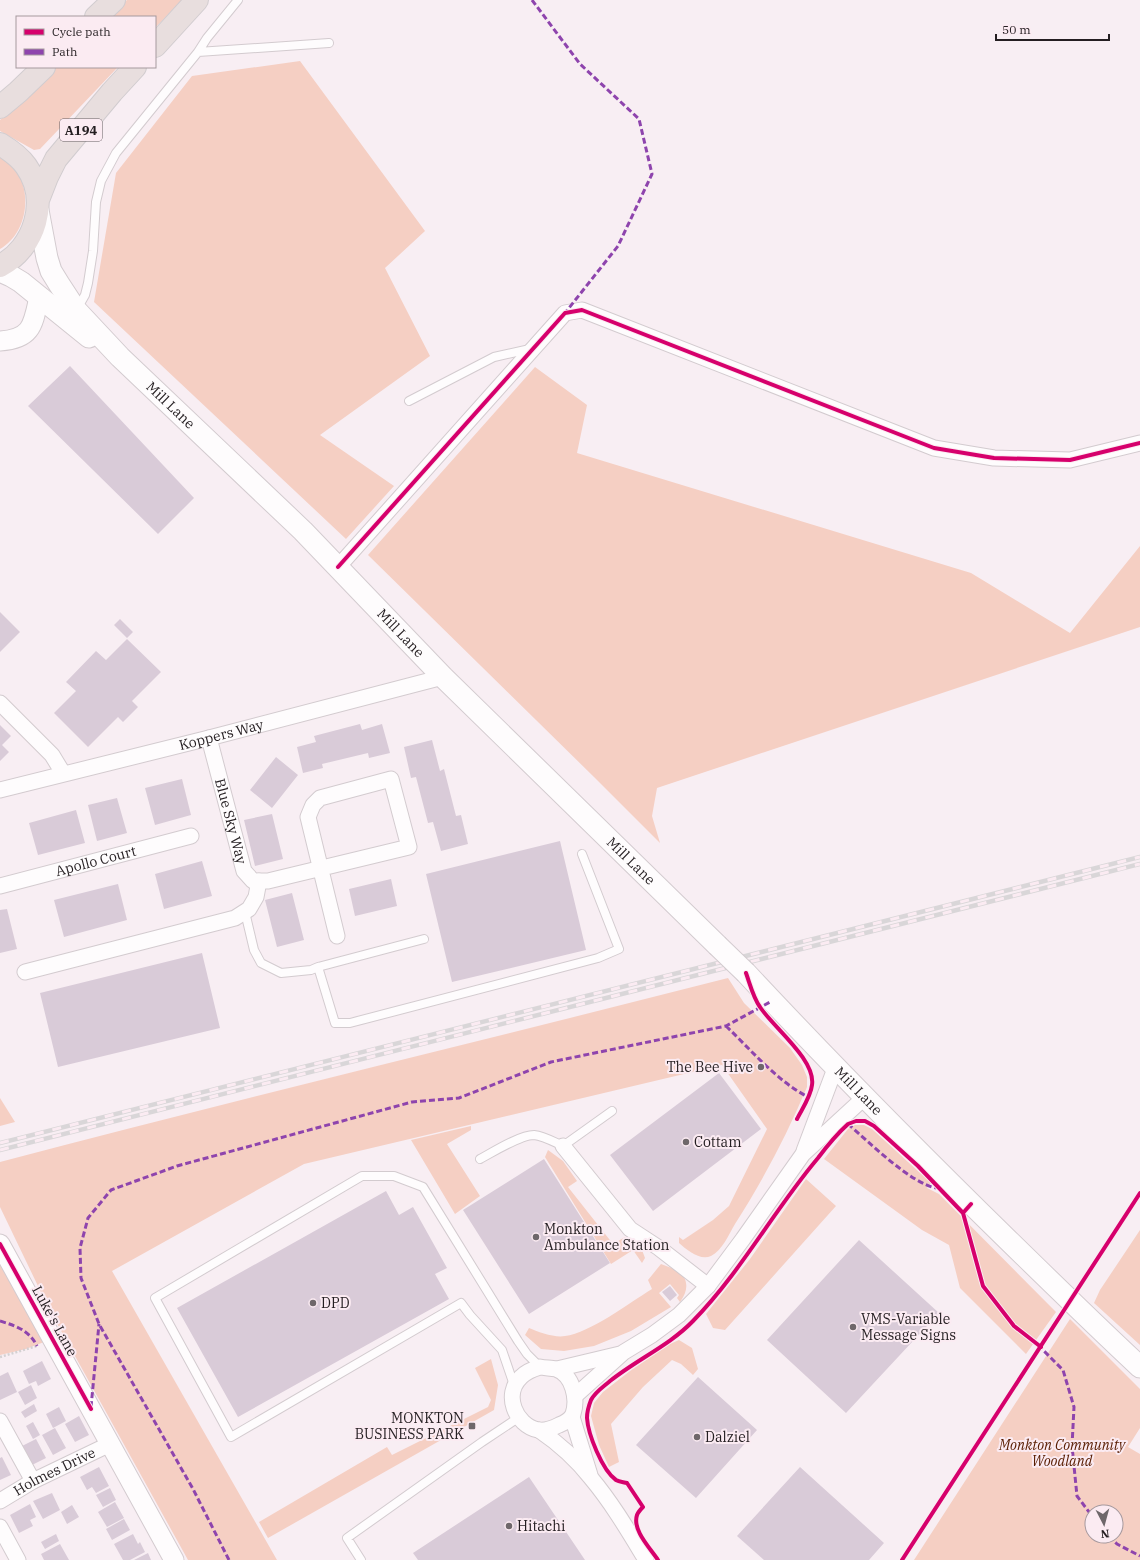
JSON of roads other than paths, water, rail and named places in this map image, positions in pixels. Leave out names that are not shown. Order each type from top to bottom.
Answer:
[{"type":"highway","points":[[97,16],[114,0]]},
{"type":"highway","points":[[156,45],[197,0]]},
{"type":"highway","points":[[0,107],[43,68]]},
{"type":"highway","name":"A194","points":[[38,205],[47,177],[56,159],[134,68]]},
{"type":"highway","points":[[0,144],[11,151],[26,166],[32,177],[38,205],[35,225],[29,240],[20,252],[9,262],[0,266]]},
{"type":"main road","name":"Mill Lane","points":[[38,205],[46,258],[51,271],[76,310],[120,357],[303,531],[442,677],[746,973],[865,1097],[1095,1326],[1140,1367]]},
{"type":"main road","name":"Mill Lane","points":[[0,271],[16,279],[80,330],[120,357]]},
{"type":"street","points":[[0,341],[13,340],[23,336],[30,329],[35,318],[39,298]]},
{"type":"street","points":[[338,567],[565,313],[582,310],[934,448],[994,458],[1070,460],[1140,443]]},
{"type":"street","name":"Koppers Way","points":[[0,790],[63,773],[209,738],[442,677]]},
{"type":"street","points":[[0,703],[52,755],[63,773]]},
{"type":"street","name":"Blue Sky Way","points":[[209,738],[244,871],[253,881],[259,881]]},
{"type":"street","points":[[25,972],[235,918],[249,909],[256,896],[259,881],[268,881],[321,868],[409,847],[391,779],[320,798],[313,805],[308,816],[321,868],[337,936]]},
{"type":"street","name":"Apollo Court","points":[[0,886],[191,836]]},
{"type":"street","points":[[803,1154],[836,1066]]},
{"type":"street","points":[[575,1396],[624,1352],[652,1335],[679,1315],[708,1286],[803,1154],[865,1097]]},
{"type":"street","points":[[563,1146],[630,1229],[659,1248],[708,1286]]},
{"type":"street","name":"Luke's Lane","points":[[0,1244],[174,1560]]},
{"type":"street","points":[[624,1352],[557,1369],[540,1367],[529,1371],[521,1377],[514,1386],[512,1393],[514,1407],[518,1418],[526,1424],[539,1430],[563,1449],[591,1477],[613,1508],[646,1560]]},
{"type":"street","points":[[539,1430],[551,1429],[563,1424],[572,1417],[576,1406],[572,1386],[566,1377],[557,1369]]},
{"type":"street","points":[[572,1417],[591,1477]]},
{"type":"street","points":[[0,1421],[33,1482]]},
{"type":"street","name":"Holmes Drive","points":[[0,1501],[33,1482],[110,1444]]},
{"type":"street","points":[[0,1527],[18,1560]]},
{"type":"lane","points":[[76,310],[85,295],[88,283],[93,251],[96,202],[101,182],[116,152],[198,52],[207,38],[238,0]]},
{"type":"lane","points":[[198,52],[329,43]]},
{"type":"lane","points":[[409,401],[494,357],[533,348]]},
{"type":"lane","points":[[318,967],[335,1023],[350,1023],[598,958],[619,949],[582,854]]},
{"type":"lane","points":[[245,912],[254,950],[261,963],[281,973],[311,970],[424,939]]},
{"type":"lane","points":[[480,1159],[515,1140],[533,1135],[548,1139],[563,1146],[612,1111]]},
{"type":"lane","points":[[514,1386],[502,1350],[461,1303],[231,1436],[155,1298],[362,1176],[394,1176],[423,1187],[518,1341],[527,1354],[540,1367]]},
{"type":"lane","points":[[361,1560],[347,1538],[518,1418]]},
{"type":"railway","points":[[0,1143],[1140,857]]},
{"type":"railway","points":[[0,1150],[1140,864]]},
{"type":"place","name":"The Bee Hive","points":[[761,1067]]},
{"type":"place","name":"Cottam","points":[[686,1142]]},
{"type":"place","name":"Monkton Ambulance Station","points":[[536,1237]]},
{"type":"place","name":"DPD","points":[[313,1303]]},
{"type":"place","name":"VMS-Variable Message Signs","points":[[853,1327]]},
{"type":"place","name":"MONKTON BUSINESS PARK","points":[[472,1426]]},
{"type":"place","name":"Dalziel","points":[[697,1437]]},
{"type":"place","name":"Hitachi","points":[[509,1526]]},
{"type":"park label","name":"Monkton Community Woodland","points":[[1062,1454]]}]
